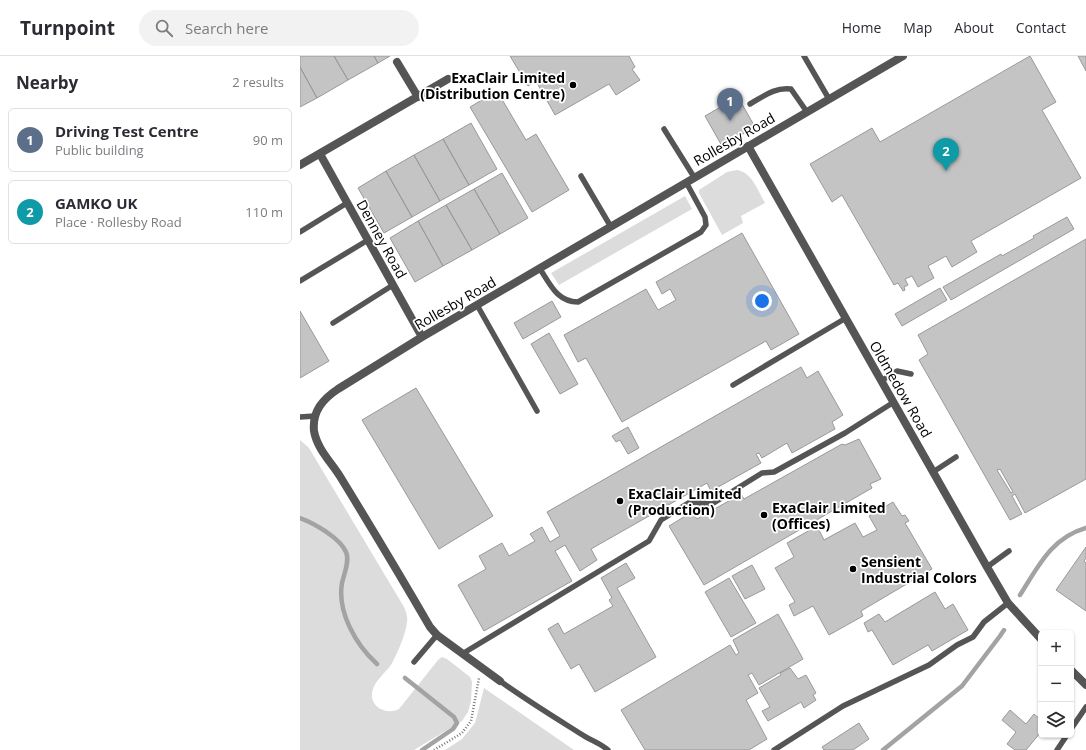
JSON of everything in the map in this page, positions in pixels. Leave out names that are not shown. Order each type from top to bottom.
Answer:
[{"type":"street","name":"Rollesby Road","points":[[500,681],[437,635],[430,627],[340,476],[319,445],[314,432],[315,416],[319,405],[326,397],[422,337],[903,56]]},
{"type":"street","points":[[397,62],[418,97]]},
{"type":"street","points":[[300,165],[448,79]]},
{"type":"street","name":"Oldmedow Road","points":[[748,146],[1008,603],[1038,636]]},
{"type":"street","name":"Denney Road","points":[[320,154],[422,337]]},
{"type":"street","points":[[1074,673],[1086,685]]},
{"type":"lane","points":[[804,56],[829,99]]},
{"type":"lane","points":[[750,104],[775,90],[783,88],[791,89],[807,112]]},
{"type":"lane","points":[[664,129],[694,177]]},
{"type":"lane","points":[[582,176],[611,227]]},
{"type":"lane","points":[[540,269],[553,289],[562,299],[570,302],[578,302],[700,232],[706,225],[706,217],[686,182]]},
{"type":"lane","points":[[300,232],[347,203]]},
{"type":"lane","points":[[300,281],[368,240]]},
{"type":"lane","points":[[333,323],[393,284]]},
{"type":"lane","points":[[477,305],[538,410]]},
{"type":"lane","points":[[733,385],[846,318]]},
{"type":"lane","points":[[881,382],[897,372],[911,374]]},
{"type":"lane","points":[[462,654],[649,541],[661,520],[690,502],[712,504],[762,473],[774,472],[845,433],[894,402]]},
{"type":"lane","points":[[300,417],[315,416]]},
{"type":"lane","points":[[933,472],[956,457]]},
{"type":"lane","points":[[987,567],[1009,551]]},
{"type":"lane","points":[[774,750],[843,706],[929,665],[957,645],[973,637],[984,622],[1008,603]]},
{"type":"lane","points":[[414,662],[437,635]]},
{"type":"lane","points":[[500,681],[534,705],[608,750]]},
{"type":"lane","points":[[1074,725],[1086,707]]},
{"type":"lane","points":[[1057,750],[1065,738]]},
{"type":"path","points":[[434,750],[462,733],[471,721],[481,668]]},
{"type":"shaded area","points":[[737,170],[747,174],[751,178],[765,203],[741,216],[743,223],[722,235],[699,193],[699,190],[727,172]]},
{"type":"shaded area","points":[[685,196],[692,209],[559,285],[551,273]]},
{"type":"shaded area","points":[[300,440],[309,448],[406,612],[406,627],[398,650],[391,665],[378,680],[373,689],[372,695],[375,705],[383,710],[389,711],[399,709],[442,657],[447,659],[470,677],[472,682],[471,701],[468,712],[462,721],[414,750],[300,750]]},
{"type":"shaded area","points":[[484,688],[574,750],[445,750],[462,739],[475,723]]},
{"type":"building","points":[[300,56],[334,56],[348,80],[317,98],[300,67]]},
{"type":"building","points":[[334,56],[374,56],[378,63],[348,80]]},
{"type":"building","points":[[374,56],[390,56],[378,63]]},
{"type":"building","name":"ExaClair Limited (Distribution Centre)","points":[[510,56],[629,56],[635,67],[632,69],[640,80],[616,95],[609,84],[555,115],[536,81],[528,86]]},
{"type":"building","points":[[1030,56],[1056,102],[1042,110],[1081,178],[971,241],[977,252],[952,267],[946,256],[928,266],[934,278],[918,287],[912,276],[905,279],[908,285],[904,287],[905,290],[903,291],[898,283],[894,285],[842,195],[832,202],[810,164],[872,128],[880,142]]},
{"type":"building","points":[[1078,56],[1086,56],[1086,71]]},
{"type":"building","points":[[300,67],[317,98],[300,107]]},
{"type":"building","points":[[497,91],[526,140],[536,134],[569,190],[532,212],[470,107]]},
{"type":"building","points":[[738,97],[755,127],[722,146],[705,116]]},
{"type":"building","points":[[471,123],[497,169],[469,185],[443,139]]},
{"type":"building","points":[[443,139],[469,185],[440,201],[414,155]]},
{"type":"building","points":[[414,155],[440,201],[412,217],[386,171]]},
{"type":"building","points":[[386,171],[412,217],[384,233],[358,188]]},
{"type":"building","points":[[502,173],[528,218],[500,234],[474,189]]},
{"type":"building","points":[[474,189],[500,234],[472,250],[446,205]]},
{"type":"building","points":[[446,205],[472,250],[443,266],[418,221]]},
{"type":"building","points":[[1067,217],[1074,229],[951,300],[943,287],[1001,254],[1002,256],[1034,238],[1033,236]]},
{"type":"building","points":[[418,221],[443,266],[415,282],[390,238]]},
{"type":"building","points":[[742,233],[799,334],[771,350],[766,341],[622,422],[586,358],[578,362],[564,335],[646,289],[658,310],[676,300],[670,289],[662,294],[656,282]]},
{"type":"building","points":[[1086,239],[1086,479],[1025,513],[1015,494],[1012,496],[1022,514],[1010,520],[919,360],[928,354],[918,335]],"holes":[[[1000,469],[1013,492],[1011,493],[997,470]]]},
{"type":"building","points":[[940,288],[947,300],[902,326],[895,314]]},
{"type":"building","points":[[552,301],[561,317],[523,339],[514,323]]},
{"type":"building","points":[[300,311],[329,361],[300,378]]},
{"type":"building","points":[[549,333],[578,384],[560,394],[531,344]]},
{"type":"building","name":"ExaClair Limited (Production)","points":[[801,367],[807,378],[818,371],[843,415],[832,422],[835,429],[792,453],[787,443],[762,458],[759,453],[756,454],[761,463],[711,491],[707,483],[591,549],[597,560],[580,571],[565,545],[555,551],[572,581],[484,631],[458,585],[486,569],[479,556],[502,543],[509,556],[535,541],[530,534],[542,527],[550,542],[560,536],[547,512]]},
{"type":"building","points":[[416,388],[493,516],[439,549],[362,420]]},
{"type":"building","points":[[628,427],[639,448],[628,454],[620,440],[616,442],[612,436]]},
{"type":"building","name":"ExaClair Limited (Offices)","points":[[859,439],[881,479],[870,484],[872,488],[704,585],[669,526],[692,512],[697,519],[741,494],[744,499],[842,444],[845,445]]},
{"type":"building","name":"Sensient Industrial Colors","points":[[893,502],[902,516],[905,515],[909,521],[905,523],[932,569],[861,611],[863,616],[829,635],[813,606],[794,616],[789,605],[795,602],[775,568],[794,557],[787,543],[817,526],[824,540],[855,523],[863,537],[877,530],[869,516]]},
{"type":"building","points":[[1086,547],[1086,558],[1084,561],[1086,563],[1086,611],[1056,590]]},
{"type":"building","points":[[626,563],[635,578],[617,588],[656,657],[595,692],[579,664],[571,669],[548,629],[558,623],[564,634],[613,606],[609,600],[612,598],[601,578]]},
{"type":"building","points":[[752,565],[765,589],[745,599],[732,576]]},
{"type":"building","points":[[729,578],[756,623],[731,637],[705,592]]},
{"type":"building","points":[[935,592],[945,609],[953,604],[968,630],[932,651],[928,645],[893,665],[872,630],[868,632],[864,623],[879,614],[885,622]]},
{"type":"building","points":[[778,614],[803,659],[759,685],[752,673],[748,675],[758,693],[746,700],[767,739],[749,750],[645,750],[621,710],[730,645],[736,655],[739,653],[733,640]]},
{"type":"building","points":[[790,668],[798,679],[806,675],[816,693],[813,695],[816,700],[804,708],[801,702],[768,721],[762,711],[770,707],[759,688],[781,675],[780,673]]},
{"type":"building","points":[[1010,710],[1026,724],[1034,714],[1038,717],[1038,736],[1026,750],[1015,750],[1007,744],[1016,732],[1002,720]]},
{"type":"building","points":[[859,723],[869,739],[853,750],[824,750],[822,747]]},
{"type":"waterway","points":[[300,518],[312,523],[332,536],[338,541],[346,552],[347,563],[341,594],[345,616],[355,638],[377,664]]},
{"type":"waterway","points":[[1020,595],[1040,564],[1054,546],[1063,539],[1086,528]]},
{"type":"waterway","points":[[883,750],[962,686],[1004,630]]},
{"type":"waterway","points":[[405,678],[454,717],[457,723],[453,729],[422,750]]},
{"type":"place","name":"ExaClair Limited (Distribution Centre)","points":[[573,85]]},
{"type":"place","name":"Driving Test Centre","points":[[730,121]]},
{"type":"place","name":"GAMKO UK","points":[[946,171]]},
{"type":"place","name":"ExaClair Limited (Production)","points":[[620,501]]},
{"type":"place","name":"ExaClair Limited (Offices)","points":[[764,515]]},
{"type":"place","name":"Sensient Industrial Colors","points":[[853,569]]}]
